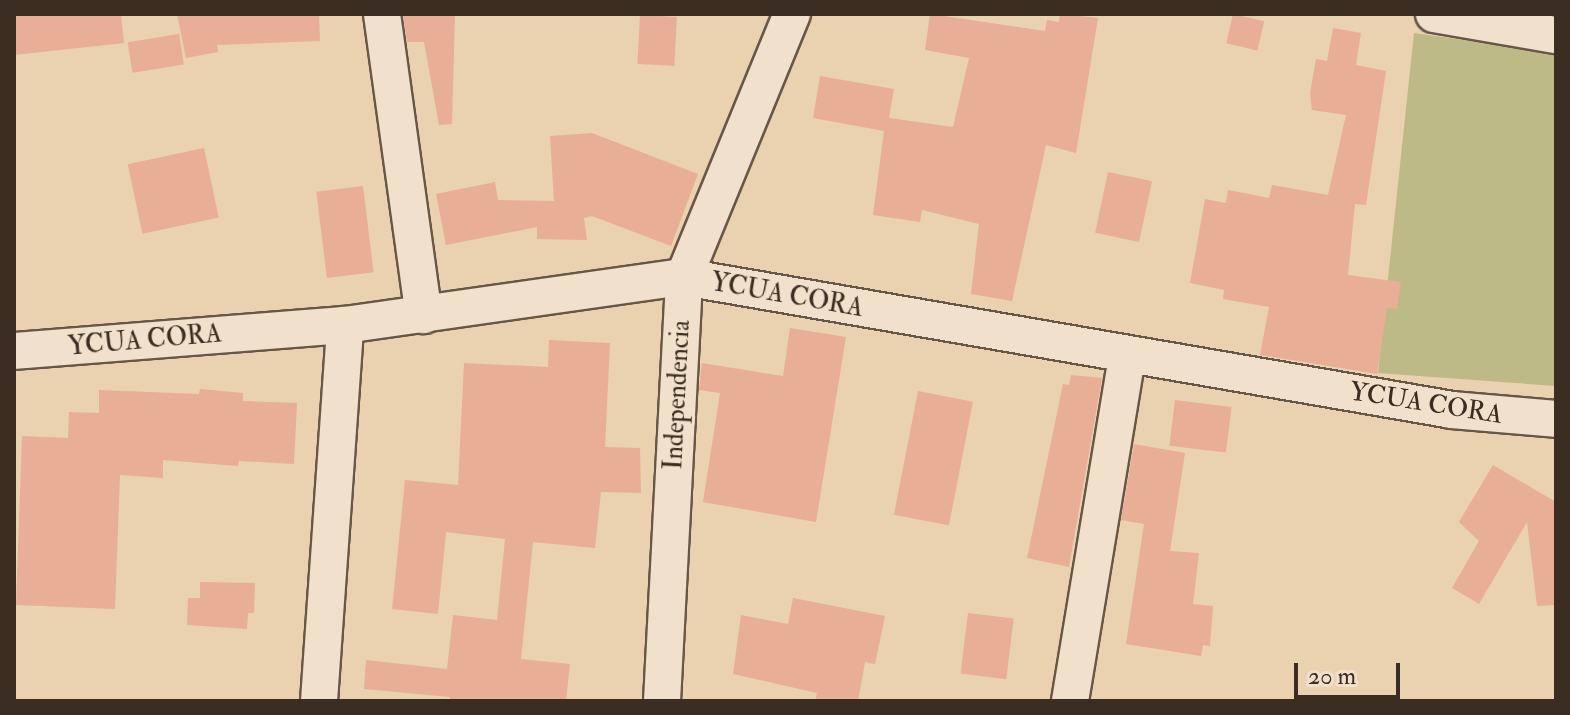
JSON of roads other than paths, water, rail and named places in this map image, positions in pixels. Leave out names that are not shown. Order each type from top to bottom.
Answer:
[{"type":"street","points":[[382,14],[424,315]]},
{"type":"street","name":"Independencia","points":[[662,701],[684,277],[792,14]]},
{"type":"street","points":[[1434,14],[1556,35]]},
{"type":"street","name":"YCUA CORA","points":[[14,351],[345,325],[684,277],[1452,410],[1556,419]]},
{"type":"street","points":[[319,701],[345,325]]},
{"type":"street","points":[[1070,701],[1127,355]]}]
